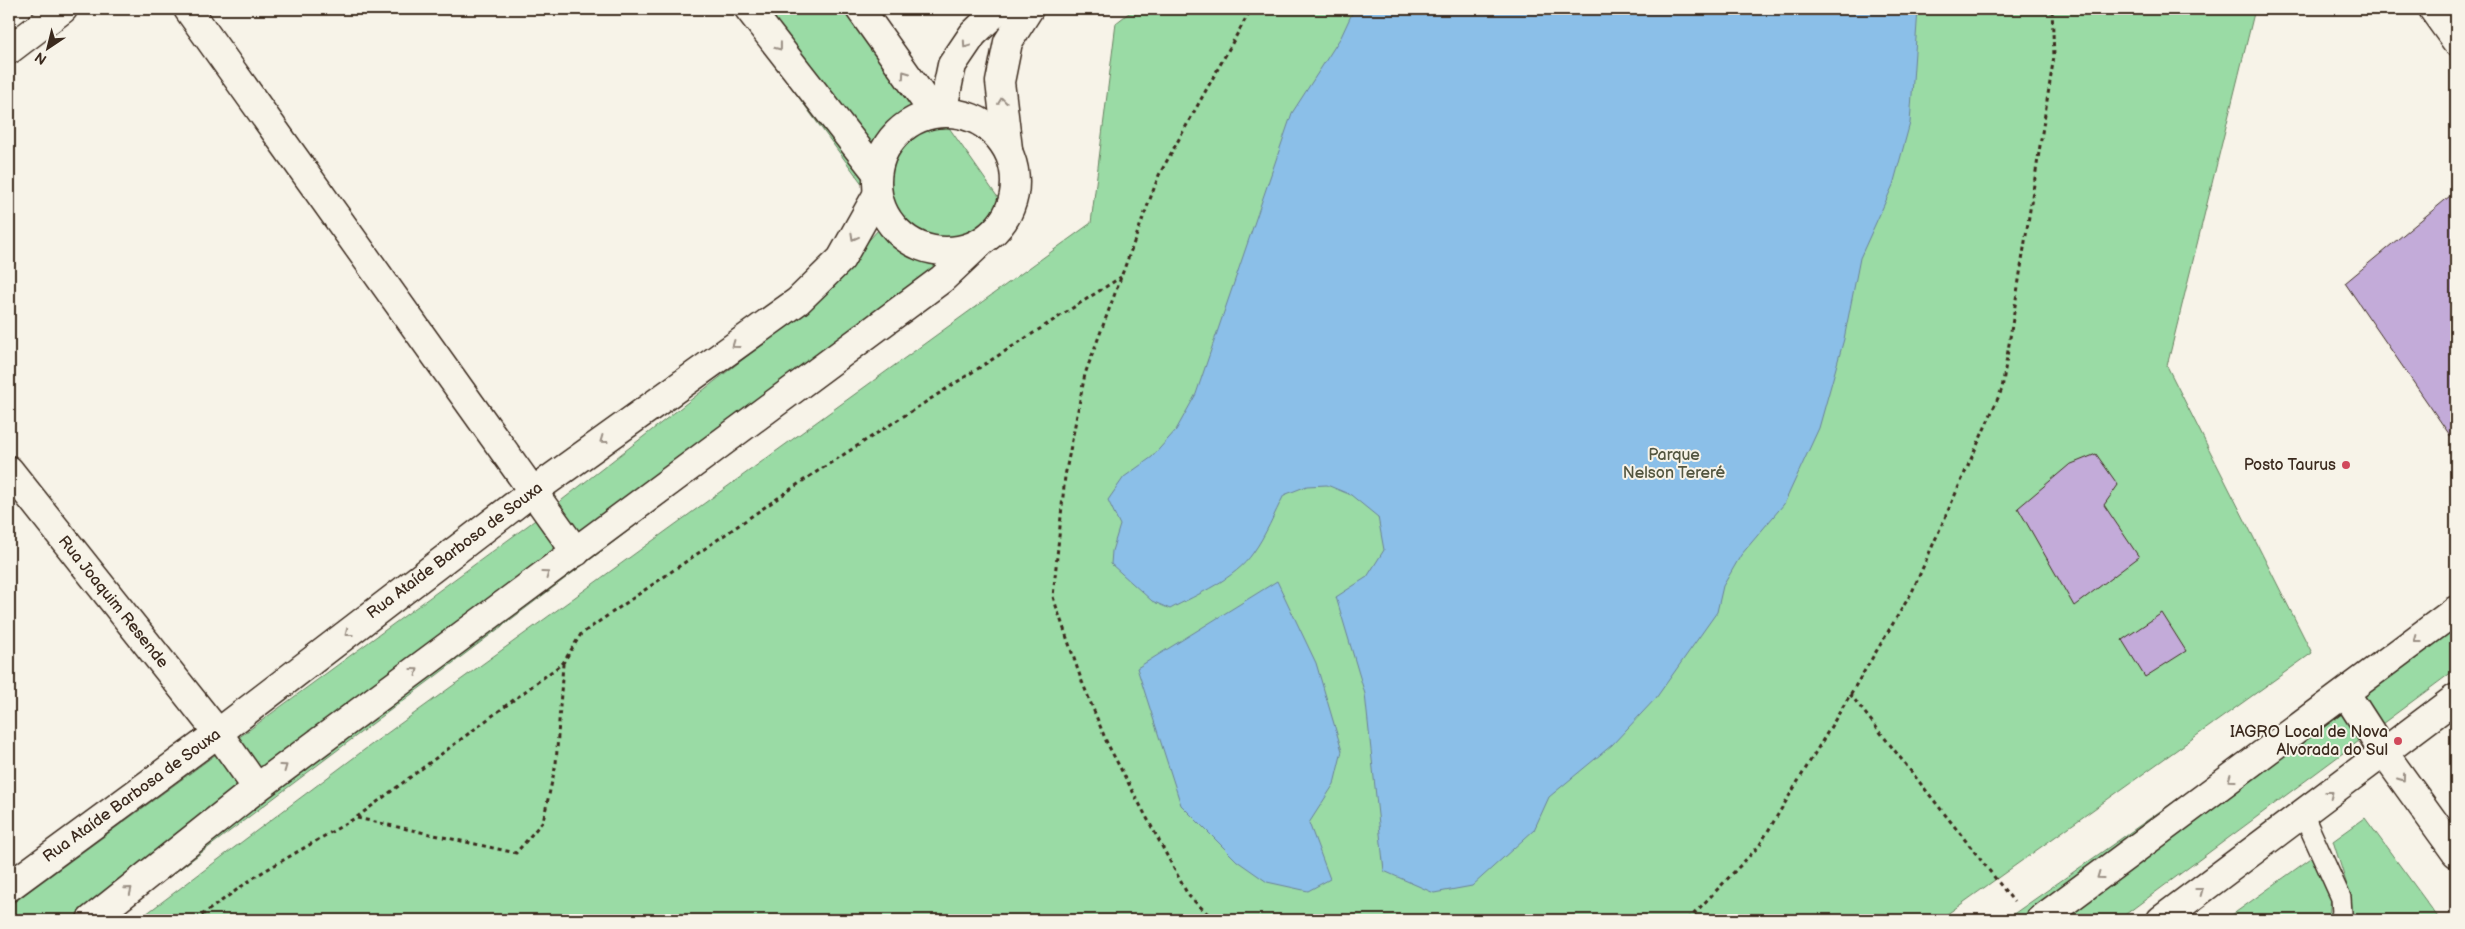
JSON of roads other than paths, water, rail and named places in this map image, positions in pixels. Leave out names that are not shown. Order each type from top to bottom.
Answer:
[{"type":"street","points":[[9,50],[63,9]]},
{"type":"street","points":[[188,9],[576,552]]},
{"type":"street","points":[[749,9],[877,184],[885,216],[898,233],[916,245],[937,251],[959,251],[979,244]]},
{"type":"street","points":[[860,9],[938,113]]},
{"type":"street","points":[[938,113],[952,65],[973,34],[999,9]]},
{"type":"street","points":[[91,920],[256,788],[942,279],[979,244],[997,230],[1010,212],[1016,192],[1015,170],[1008,149],[1000,82],[1008,42],[1029,9]]},
{"type":"street","points":[[2433,9],[2456,41]]},
{"type":"street","points":[[877,184],[883,152],[896,134],[913,121],[938,113],[955,113],[976,120],[994,132],[1008,149]]},
{"type":"street","name":"Rua Ataíde Barbosa de Souxa","points":[[9,887],[218,733],[532,492],[798,301],[841,259],[877,184]]},
{"type":"street","name":"Rua Joaquim Resende","points":[[9,470],[218,733],[256,788]]},
{"type":"street","points":[[2030,915],[2346,694],[2456,610]]},
{"type":"street","points":[[2346,694],[2384,753],[2456,853]]},
{"type":"street","points":[[2161,920],[2456,698]]},
{"type":"lane","points":[[2303,814],[2341,898],[2342,913],[2339,920]]},
{"type":"water","points":[[1354,9],[1918,9],[1910,123],[1893,185],[1860,258],[1844,339],[1819,428],[1784,504],[1741,555],[1723,586],[1717,612],[1656,698],[1612,745],[1549,797],[1534,830],[1472,886],[1434,893],[1384,871],[1365,694],[1336,597],[1367,577],[1384,550],[1378,517],[1351,495],[1327,485],[1307,486],[1284,495],[1262,539],[1253,553],[1236,571],[1215,585],[1170,609],[1152,601],[1111,564],[1112,551],[1120,525],[1108,500],[1124,477],[1152,457],[1176,430],[1196,394],[1292,113],[1341,37]]},
{"type":"water","points":[[1277,581],[1316,663],[1342,751],[1334,784],[1309,823],[1330,879],[1308,891],[1267,882],[1237,861],[1181,805],[1137,668]]},
{"type":"place","name":"Posto Taurus","points":[[2346,465]]},
{"type":"place","name":"IAGRO Local de Nova Alvorada do Sul","points":[[2398,741]]},
{"type":"park label","name":"Parque Nelson Tereré","points":[[1674,464]]}]
